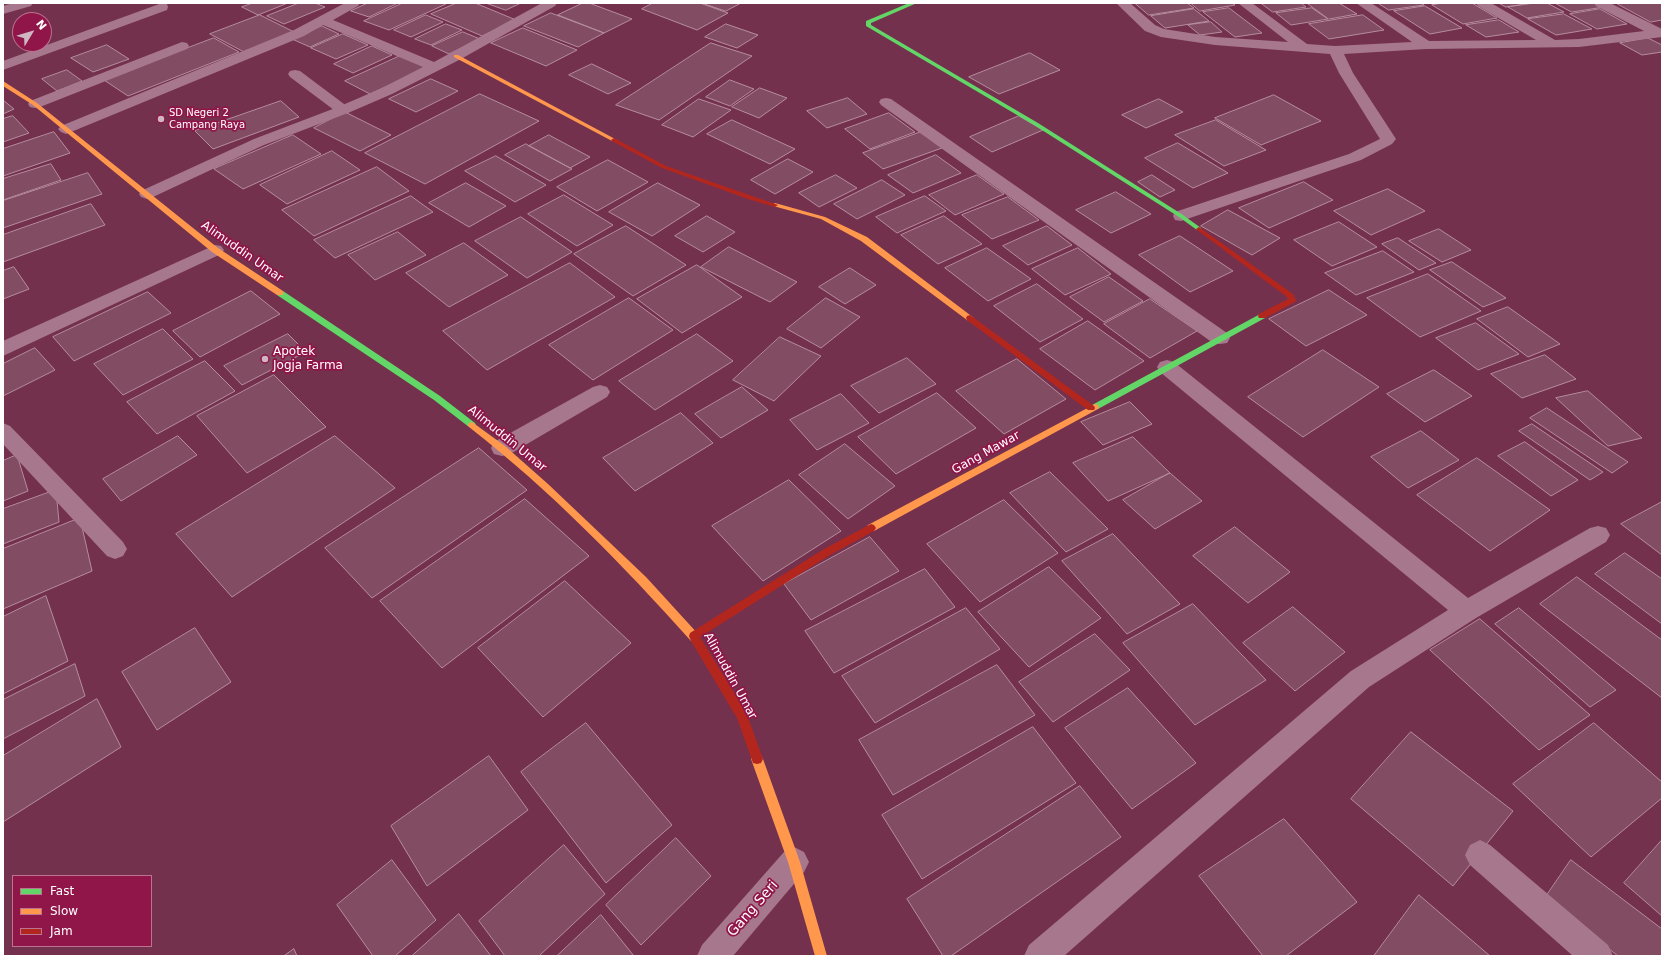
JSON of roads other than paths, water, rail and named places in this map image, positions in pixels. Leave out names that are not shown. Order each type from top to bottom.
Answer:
[{"type":"street","points":[[3,10],[27,3]]},
{"type":"street","points":[[66,129],[299,33],[354,3]]},
{"type":"street","points":[[147,194],[259,142],[343,110],[387,91],[456,56],[551,3]]},
{"type":"street","points":[[914,3],[868,22],[869,26],[1036,124],[1181,216],[1355,157],[1387,141],[1388,139],[1346,73],[1335,50]]},
{"type":"street","points":[[1122,3],[1150,28],[1160,33],[1215,40],[1335,50],[1426,45],[1579,43],[1660,33]]},
{"type":"street","points":[[1244,3],[1303,47]]},
{"type":"street","points":[[1362,3],[1426,45]]},
{"type":"street","points":[[1482,3],[1553,44]]},
{"type":"street","points":[[1600,3],[1660,33]]},
{"type":"street","points":[[3,66],[162,7]]},
{"type":"street","points":[[322,20],[435,67]]},
{"type":"street","points":[[36,104],[182,46]]},
{"type":"street","points":[[456,56],[664,167],[750,198],[823,218],[864,239],[1090,408]]},
{"type":"street","points":[[295,74],[343,110]]},
{"type":"street","name":"Alimuddin Umar","points":[[4,85],[36,104],[215,250],[437,398],[502,448],[545,486],[643,580],[694,636],[742,716],[794,862],[821,956]]},
{"type":"street","points":[[886,102],[1220,338]]},
{"type":"street","name":"Gang Mawar","points":[[694,636],[827,552],[1090,408],[1292,300],[1290,296],[1181,216]]},
{"type":"street","points":[[3,349],[215,250]]},
{"type":"street","points":[[1167,367],[1467,611]]},
{"type":"street","points":[[502,448],[600,392]]},
{"type":"street","points":[[3,431],[115,549]]},
{"type":"street","points":[[1040,956],[1360,679],[1467,611],[1598,535]]},
{"type":"street","points":[[1480,855],[1597,956]]},
{"type":"street","name":"Gang Seri","points":[[713,956],[794,862]]},
{"type":"place","name":"SD Negeri 2 Campang Raya","points":[[161,119]]},
{"type":"place","name":"Apotek Jogja Farma","points":[[265,359]]}]
